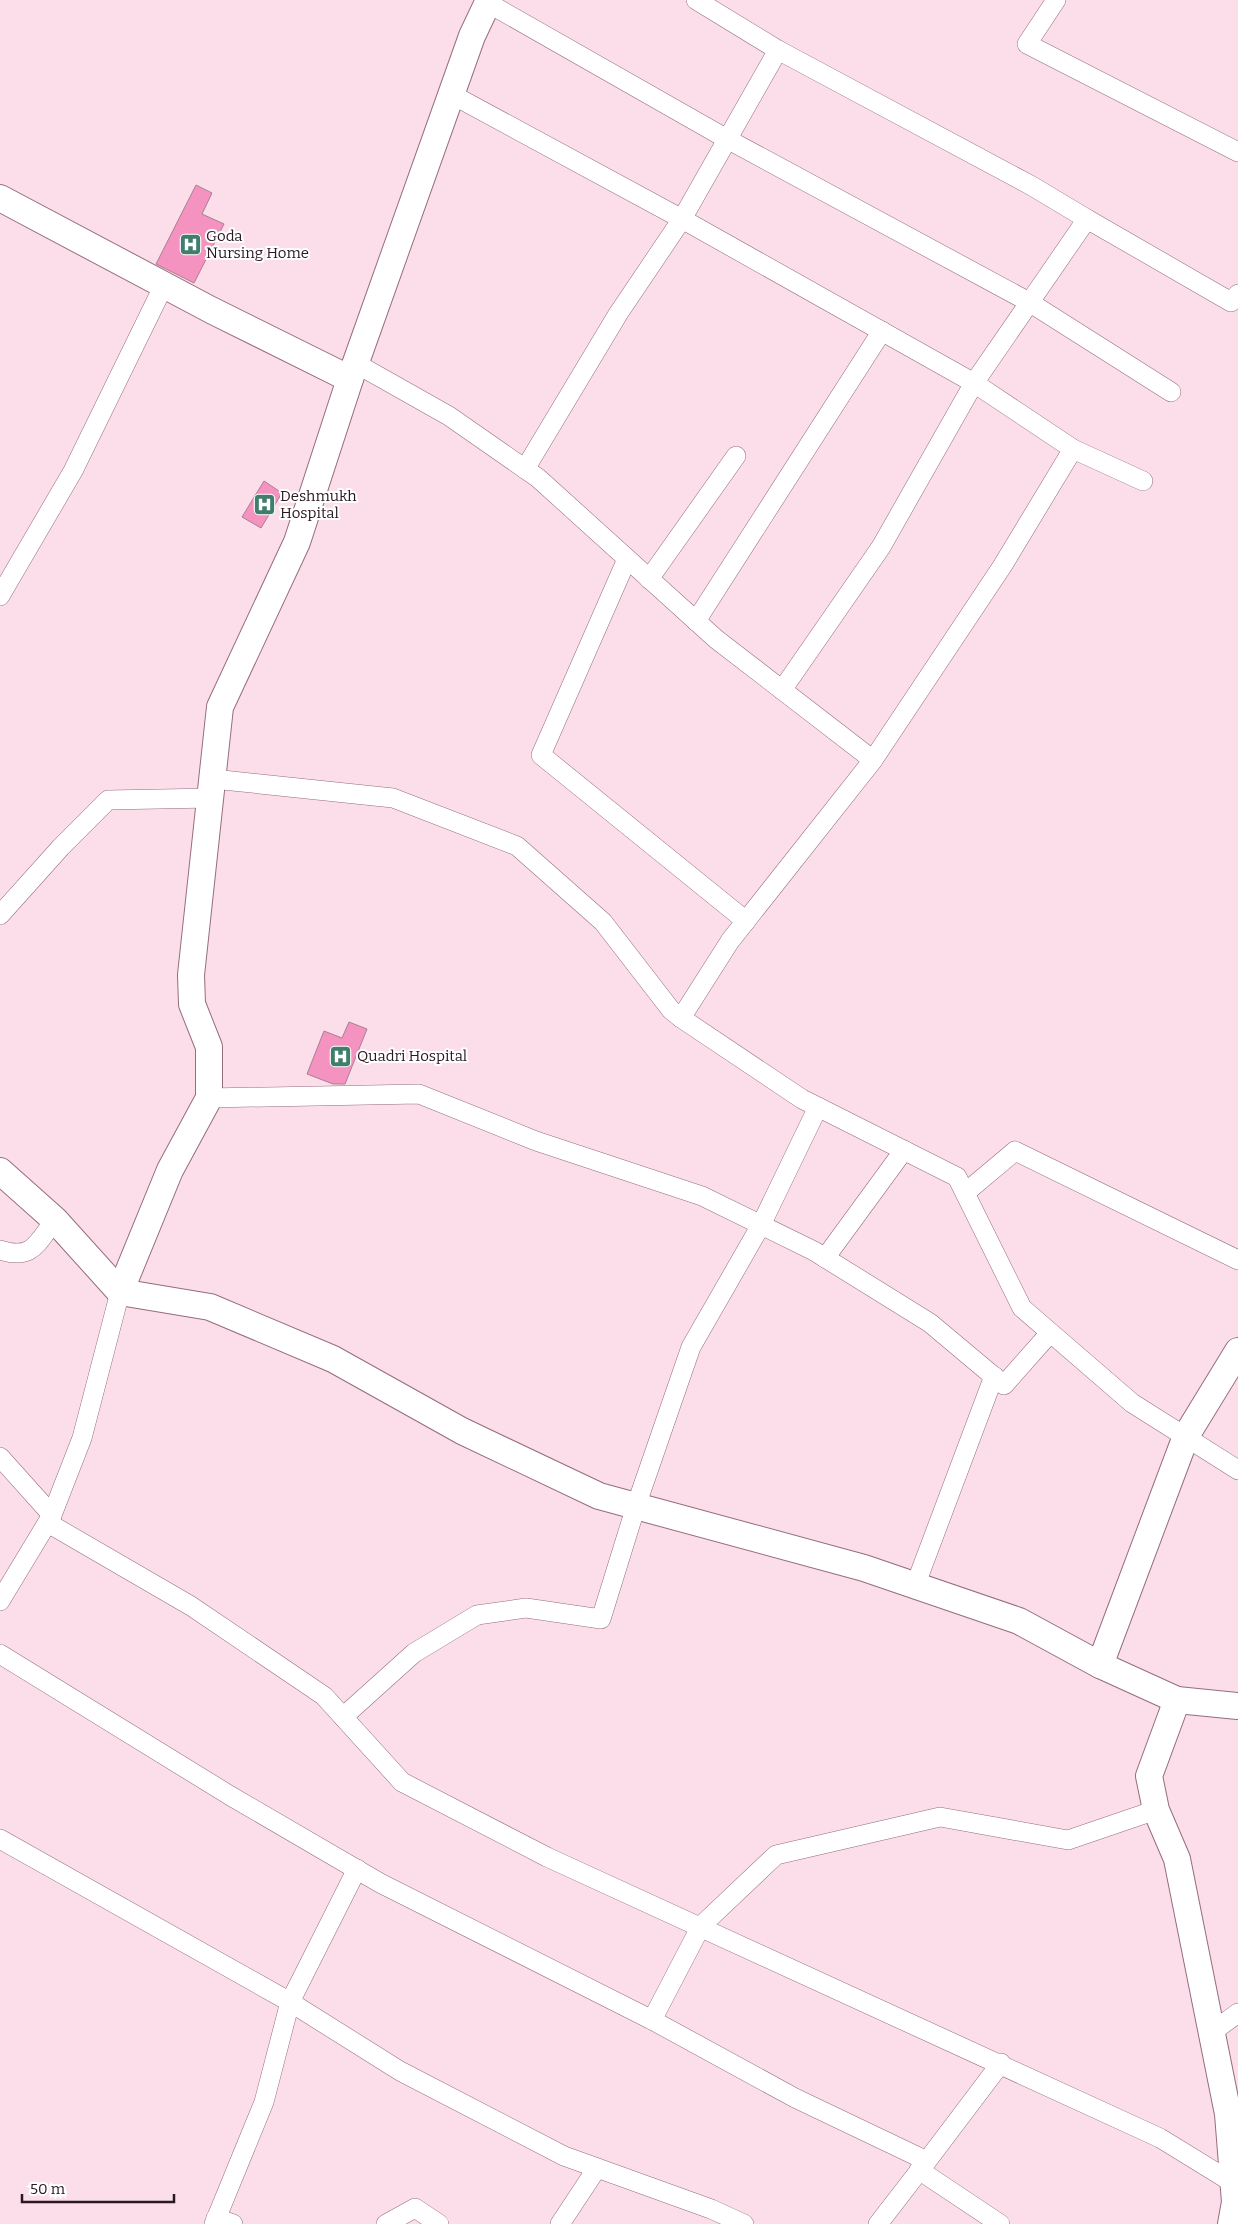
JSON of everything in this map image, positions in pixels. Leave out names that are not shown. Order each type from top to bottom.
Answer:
[{"type":"main road","points":[[120,1292],[170,1170],[209,1098],[209,1048],[192,1004],[191,975],[220,707],[297,542],[353,371],[472,36],[488,1]]},
{"type":"main road","points":[[0,198],[164,285],[353,371]]},
{"type":"main road","points":[[0,1171],[55,1220],[120,1292],[210,1307],[333,1359],[462,1431],[599,1496],[864,1568],[1019,1621],[1100,1665],[1176,1700],[1238,1706]]},
{"type":"main road","points":[[1100,1665],[1186,1436],[1238,1351]]},
{"type":"main road","points":[[1176,1700],[1149,1776],[1156,1810],[1177,1859],[1228,2114],[1236,2184],[1231,2224]]},
{"type":"street","points":[[696,0],[778,50],[1032,186],[1230,302],[1238,294]]},
{"type":"street","points":[[1056,0],[1027,44],[1238,152]]},
{"type":"street","points":[[488,1],[727,139],[1029,302],[1171,392]]},
{"type":"street","points":[[525,469],[618,314],[682,219],[778,50]]},
{"type":"street","points":[[451,94],[682,219],[974,383],[1073,449],[1143,481]]},
{"type":"street","points":[[782,690],[881,547],[974,383],[1087,219]]},
{"type":"street","points":[[0,596],[73,471],[164,285]]},
{"type":"street","points":[[696,621],[882,331]]},
{"type":"street","points":[[353,371],[449,416],[538,478],[696,621],[873,760]]},
{"type":"street","points":[[681,1018],[723,951],[873,760],[998,573],[1073,449]]},
{"type":"street","points":[[649,579],[736,456]]},
{"type":"street","points":[[627,559],[541,755],[746,921]]},
{"type":"street","points":[[0,916],[61,847],[108,800],[212,788],[393,798],[517,846],[603,922],[671,1010],[681,1018],[802,1099],[957,1177],[1022,1308],[1132,1403],[1238,1470]]},
{"type":"street","points":[[209,1098],[419,1094],[536,1141],[702,1196],[824,1258],[930,1323],[1004,1385],[1050,1333]]},
{"type":"street","points":[[343,1717],[414,1653],[477,1615],[526,1608],[601,1619],[636,1506],[691,1346],[760,1225],[818,1107]]},
{"type":"street","points":[[824,1258],[904,1150]]},
{"type":"street","points":[[965,1193],[1015,1151],[1238,1260]]},
{"type":"street","points":[[0,1250],[14,1254],[24,1254],[31,1250],[55,1220]]},
{"type":"street","points":[[0,1601],[50,1519],[82,1438],[120,1292]]},
{"type":"street","points":[[915,1586],[994,1376]]},
{"type":"street","points":[[0,1457],[50,1519],[191,1606],[324,1696],[402,1782],[547,1857],[1160,2138],[1236,2184]]},
{"type":"street","points":[[0,1654],[132,1736],[380,1883],[652,2020],[923,2166],[1000,2224]]},
{"type":"street","points":[[652,2020],[701,1926],[776,1855],[940,1817],[1068,1840],[1156,1810]]},
{"type":"street","points":[[0,1839],[290,2002],[400,2071],[564,2156],[711,2209],[744,2224]]},
{"type":"street","points":[[221,2222],[264,2102],[290,2002],[357,1869]]},
{"type":"street","points":[[1212,2032],[1238,2013]]},
{"type":"street","points":[[880,2223],[1001,2064]]},
{"type":"street","points":[[560,2224],[597,2168]]},
{"type":"street","points":[[386,2224],[415,2208],[439,2224]]},
{"type":"building","points":[[196,185],[212,193],[202,214],[224,224],[194,283],[156,264]]},
{"type":"building","points":[[264,481],[282,493],[261,528],[242,517]]},
{"type":"building","points":[[349,1022],[367,1029],[345,1084],[333,1084],[307,1074],[324,1031],[342,1038]]},
{"type":"place","name":"Goda Nursing Home","points":[[190,245]]},
{"type":"place","name":"Deshmukh Hospital","points":[[264,505]]},
{"type":"place","name":"Quadri Hospital","points":[[341,1056]]}]
